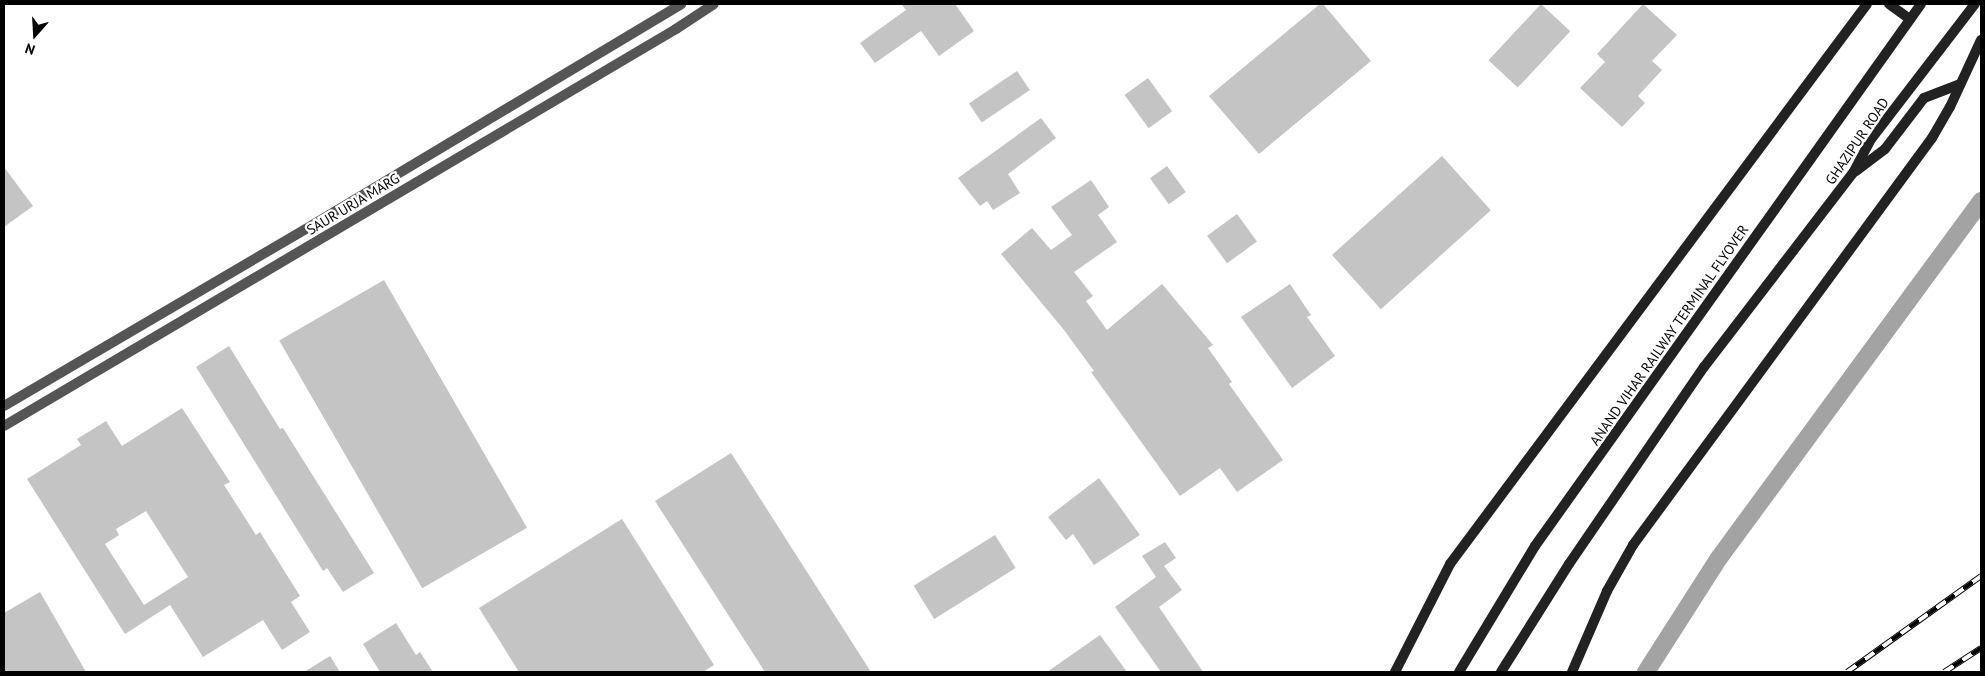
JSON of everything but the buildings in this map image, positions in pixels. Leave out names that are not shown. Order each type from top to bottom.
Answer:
[{"type":"main road","points":[[1395,672],[1450,564],[1867,4]]},
{"type":"main road","points":[[1889,4],[1910,19],[1921,4]]},
{"type":"main road","name":"GHAZIPUR ROAD","points":[[1501,672],[1569,564],[1704,367],[1852,173],[1872,138],[1975,4]]},
{"type":"main road","name":"ANAND VIHAR RAILWAY TERMINAL FLYOVER","points":[[1459,672],[1535,546],[1910,19]]},
{"type":"main road","points":[[1572,672],[1607,591],[1633,545],[1932,138],[1981,40]]},
{"type":"main road","points":[[1852,173],[1885,149],[1924,98],[1960,84]]},
{"type":"street","name":"SAUR URJA MARG","points":[[4,406],[331,214],[681,4]]},
{"type":"street","name":"SAUR URJA MARG","points":[[4,426],[676,29],[714,4]]},
{"type":"street","points":[[84,359],[93,374]]},
{"type":"waterway","points":[[1646,672],[1719,558],[1981,201]]},
{"type":"railway","points":[[1847,672],[1981,576]]},
{"type":"railway","points":[[1944,672],[1981,648]]}]
